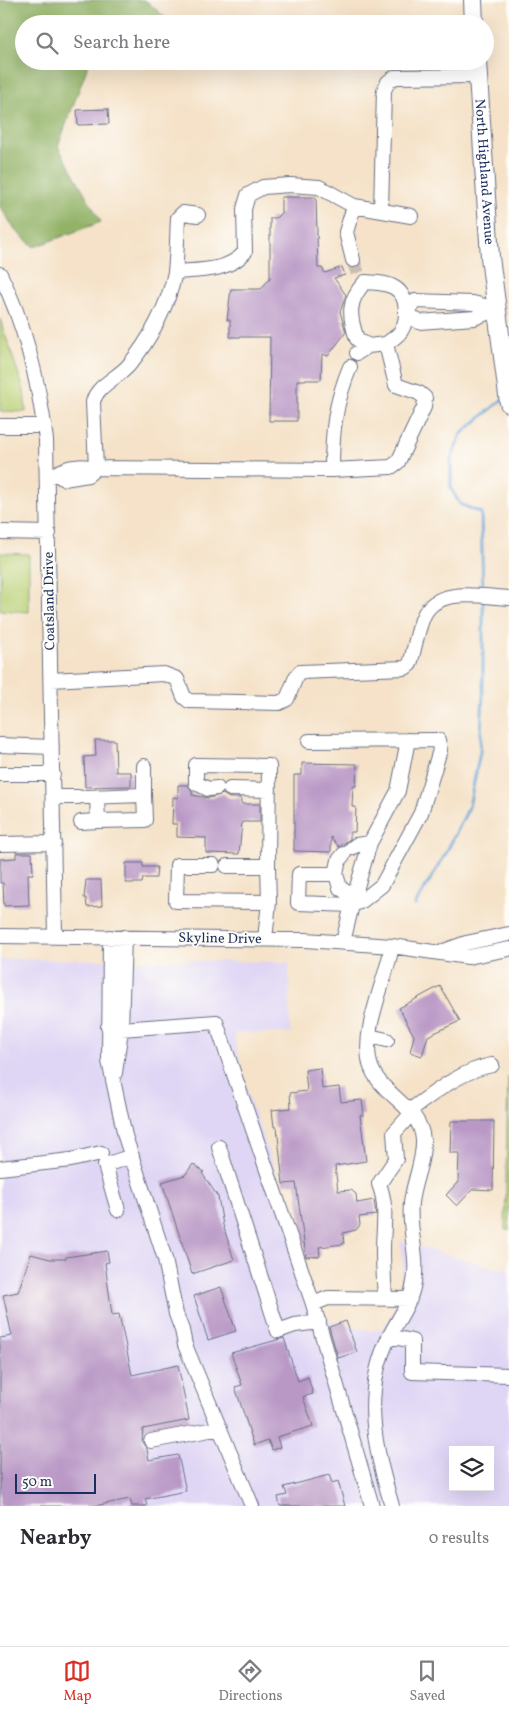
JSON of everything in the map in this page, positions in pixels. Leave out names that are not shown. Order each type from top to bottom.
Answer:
[{"type":"main road","points":[[473,0],[474,15]]},
{"type":"main road","name":"North Highland Avenue","points":[[477,70],[490,257],[509,403]]},
{"type":"street","points":[[381,211],[384,90],[388,82],[395,78],[468,70]]},
{"type":"street","points":[[174,272],[221,267],[236,262],[246,252],[244,209],[248,195],[262,187],[290,185],[319,187],[354,206],[411,216]]},
{"type":"street","points":[[353,260],[346,232],[354,206]]},
{"type":"street","points":[[96,468],[93,402],[95,393],[128,366],[145,344],[167,298],[174,272],[178,218],[183,213],[198,215]]},
{"type":"street","name":"Coatsland Drive","points":[[0,274],[20,320],[35,372],[53,476],[49,533],[55,935]]},
{"type":"street","points":[[361,278],[383,283],[397,289],[405,300],[406,312],[405,323],[399,334],[386,344],[363,349],[352,325],[351,309],[354,294],[361,278]]},
{"type":"street","points":[[406,312],[415,301],[472,303],[497,309]]},
{"type":"street","points":[[406,312],[419,322],[474,318],[497,309]]},
{"type":"street","points":[[53,476],[64,479],[88,475],[96,468],[332,470],[392,467],[398,462],[424,407],[425,398],[419,393],[396,385],[386,344]]},
{"type":"street","points":[[332,470],[332,430],[339,394],[350,367]]},
{"type":"street","points":[[0,426],[44,426]]},
{"type":"street","points":[[0,532],[49,533]]},
{"type":"street","points":[[51,680],[164,674],[177,679],[184,697],[189,701],[279,703],[287,699],[300,672],[405,668],[410,664],[424,614],[435,600],[449,596],[509,598]]},
{"type":"street","points":[[343,942],[370,844],[398,791],[408,740]]},
{"type":"street","points":[[309,741],[438,740],[440,750],[422,813],[382,885],[362,901],[298,902],[299,874],[336,874]]},
{"type":"street","points":[[0,745],[52,747]]},
{"type":"street","points":[[265,939],[269,902],[269,766],[196,765],[196,783],[208,788],[268,790]]},
{"type":"street","points":[[80,822],[145,820],[144,766]]},
{"type":"street","points":[[0,774],[52,774]]},
{"type":"street","points":[[53,797],[144,795]]},
{"type":"street","points":[[87,797],[98,821]]},
{"type":"street","points":[[0,844],[54,843]]},
{"type":"street","points":[[353,901],[340,888],[336,874],[339,860],[356,845],[370,844]]},
{"type":"street","points":[[213,865],[177,865],[176,901],[269,902]]},
{"type":"street","points":[[227,866],[268,866]]},
{"type":"street","points":[[438,954],[466,943],[509,934]]},
{"type":"street","name":"Skyline Drive","points":[[0,936],[55,935],[343,942],[392,946],[468,957],[509,948]]},
{"type":"street","points":[[117,937],[114,1082],[125,1136],[165,1259],[176,1314],[185,1345],[252,1506]]},
{"type":"street","points":[[392,946],[388,970],[369,1036],[370,1065],[378,1080],[410,1112],[420,1125],[423,1139],[422,1154],[412,1187],[410,1206],[415,1280],[410,1299],[390,1336],[378,1367],[372,1399],[372,1426],[392,1506]]},
{"type":"street","points":[[114,1028],[216,1022],[319,1322],[372,1506]]},
{"type":"street","points":[[369,1036],[387,1040]]},
{"type":"street","points":[[384,1298],[385,1198],[379,1184],[396,1159],[394,1133],[410,1112],[447,1084],[480,1068],[492,1065]]},
{"type":"street","points":[[219,1146],[278,1331],[295,1324],[319,1322]]},
{"type":"street","points":[[0,1168],[71,1160],[101,1153]]},
{"type":"street","points":[[118,1210],[105,1165],[132,1156]]},
{"type":"street","points":[[313,1304],[328,1298],[410,1299]]},
{"type":"street","points":[[390,1336],[412,1341],[412,1372],[509,1375]]},
{"type":"street","points":[[151,1441],[220,1428]]},
{"type":"shaded area","points":[[0,959],[289,962],[290,1033],[235,1033],[235,1041],[251,1104],[272,1162],[321,1319],[372,1331],[383,1328],[392,1314],[400,1294],[403,1263],[400,1241],[493,1268],[509,1268],[509,1506],[0,1506]]},
{"type":"green space","points":[[0,0],[145,0],[162,15],[15,15],[15,70],[86,70],[58,146],[101,222],[34,247],[17,232],[0,207]]},
{"type":"green space","points":[[0,319],[24,390],[26,412],[0,411]]},
{"type":"green space","points":[[0,553],[29,554],[29,612],[0,610]]},
{"type":"green space","points":[[508,1077],[509,1230],[505,1230]]},
{"type":"building","points":[[108,109],[109,124],[78,125],[77,110]]},
{"type":"building","points":[[281,197],[316,197],[318,268],[322,268],[325,273],[342,267],[345,275],[334,278],[346,295],[340,312],[346,332],[328,356],[322,354],[321,380],[297,380],[297,421],[269,421],[270,337],[230,337],[230,320],[227,320],[231,289],[261,289],[270,278],[270,218],[276,218],[281,213]]},
{"type":"building","points":[[95,740],[115,740],[116,772],[131,772],[131,786],[85,787],[84,757],[96,756]]},
{"type":"building","points":[[302,763],[357,764],[356,786],[353,786],[352,807],[356,807],[355,832],[350,832],[350,839],[339,847],[331,837],[331,852],[294,851],[294,775],[302,775]]},
{"type":"building","points":[[178,785],[188,785],[192,795],[209,798],[223,794],[229,798],[241,798],[241,804],[260,804],[260,822],[242,822],[239,854],[206,853],[206,838],[177,837],[177,824],[172,824],[173,797],[178,798]]},
{"type":"building","points":[[16,853],[32,853],[33,874],[28,874],[29,905],[4,906],[3,883],[0,883],[0,859],[16,858]]},
{"type":"building","points":[[126,863],[143,863],[143,867],[157,867],[156,878],[143,878],[142,883],[126,883]]},
{"type":"building","points":[[86,880],[101,880],[102,906],[87,907],[86,898],[84,898]]},
{"type":"building","points":[[440,986],[460,1021],[428,1036],[422,1056],[410,1052],[414,1036],[399,1008]]},
{"type":"building","points":[[320,1068],[322,1089],[339,1087],[341,1102],[362,1100],[364,1115],[360,1115],[366,1161],[335,1166],[338,1191],[351,1190],[356,1194],[357,1203],[374,1200],[376,1215],[359,1217],[360,1225],[356,1230],[343,1233],[344,1244],[319,1247],[320,1256],[306,1257],[296,1183],[283,1184],[277,1127],[274,1127],[272,1110],[291,1108],[290,1093],[307,1091],[305,1070]]},
{"type":"building","points":[[451,1121],[494,1121],[493,1190],[473,1189],[457,1206],[446,1195],[458,1182],[459,1153],[450,1153]]},
{"type":"building","points":[[193,1164],[204,1172],[202,1173],[218,1197],[223,1225],[234,1260],[192,1274],[162,1182],[185,1175]]},
{"type":"building","points":[[107,1251],[109,1262],[105,1263],[112,1315],[119,1314],[132,1375],[178,1365],[189,1420],[143,1429],[142,1442],[147,1449],[149,1460],[178,1455],[186,1491],[145,1499],[147,1506],[132,1506],[130,1499],[94,1506],[0,1506],[0,1338],[12,1336],[3,1295],[18,1292],[31,1254],[50,1259],[66,1259],[66,1257]]},
{"type":"building","points":[[221,1287],[236,1331],[208,1340],[194,1296]]},
{"type":"building","points":[[346,1321],[357,1352],[338,1358],[329,1327]]},
{"type":"building","points":[[284,1338],[298,1381],[308,1377],[313,1394],[303,1397],[313,1426],[277,1437],[280,1447],[272,1450],[268,1440],[254,1445],[235,1387],[242,1385],[231,1353]]},
{"type":"building","points":[[329,1475],[332,1483],[338,1481],[345,1506],[280,1506],[278,1497],[287,1495],[284,1487]]},
{"type":"waterway","points":[[483,593],[481,513],[460,504],[451,489],[451,460],[461,434],[503,399]]},
{"type":"waterway","points":[[415,905],[445,855],[469,807],[480,752],[483,694],[483,599]]},
{"type":"tunnel","points":[[353,260],[358,274]]}]
